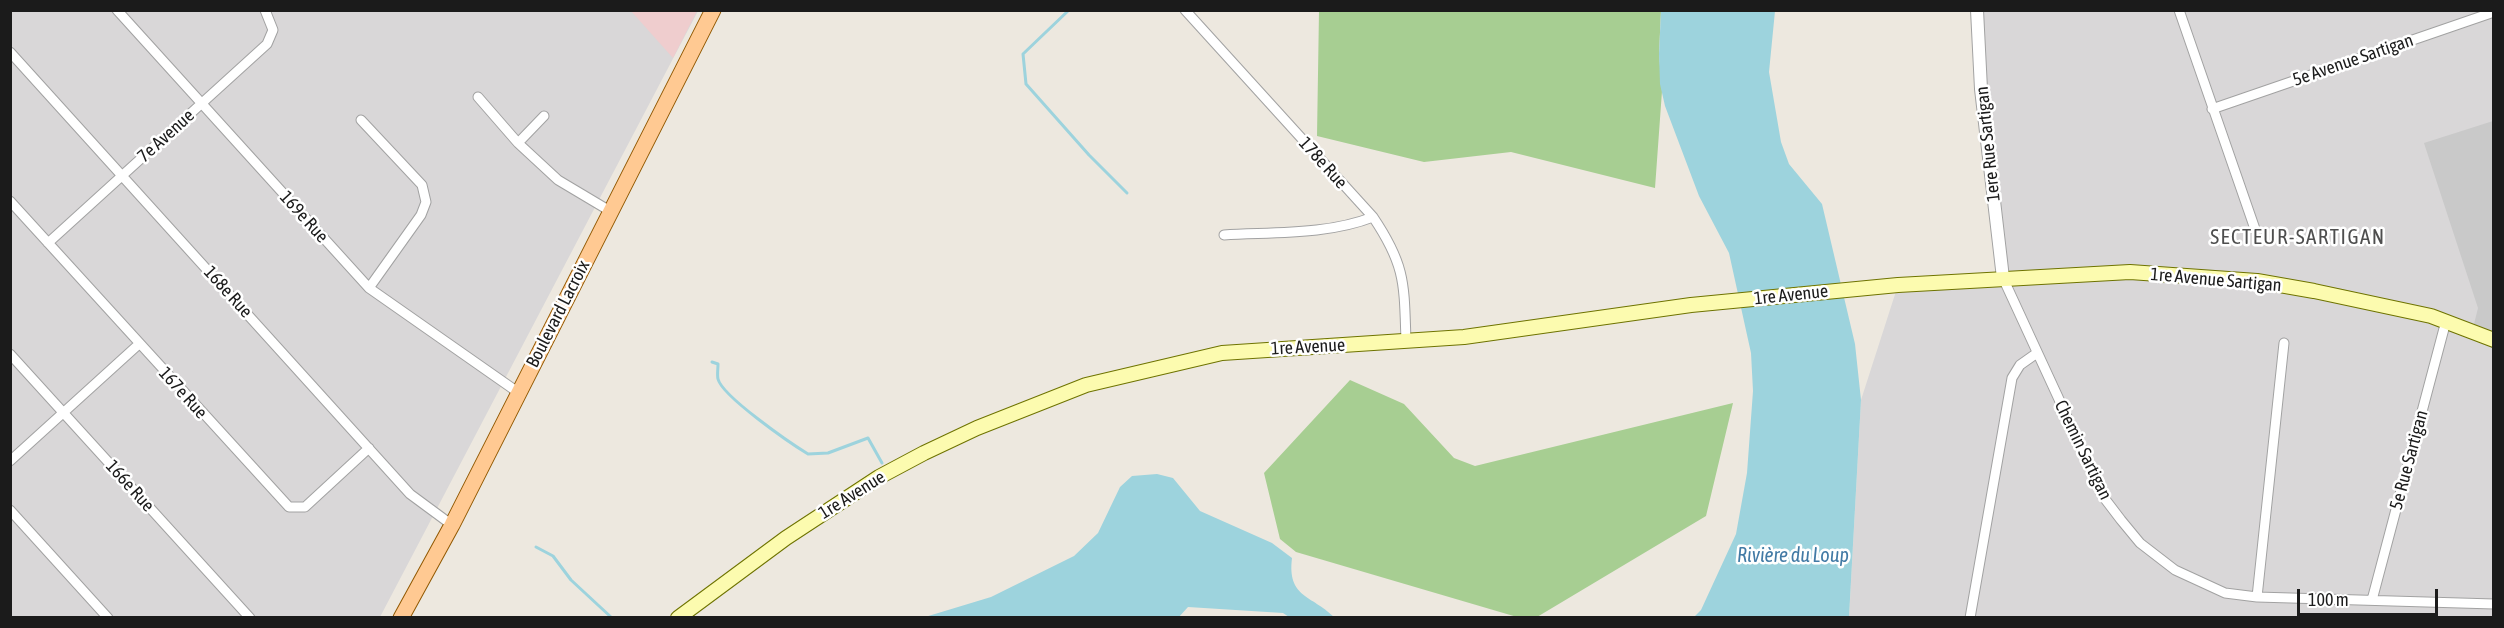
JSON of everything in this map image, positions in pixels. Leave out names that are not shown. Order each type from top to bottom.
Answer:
[{"type":"main road","name":"Boulevard Lacroix","points":[[401,618],[452,525],[713,10]]},
{"type":"main road","name":"1re Avenue Sartigan","points":[[2003,278],[2130,272],[2257,281],[2432,316],[2493,340]]},
{"type":"main road","name":"1re Avenue","points":[[683,616],[786,538],[879,477],[977,428],[1086,385],[1222,353],[1464,337],[1691,305],[1898,285],[2003,278]]},
{"type":"street","name":"169e Rue","points":[[117,10],[369,288],[394,308],[519,393]]},
{"type":"street","name":"7e Avenue","points":[[48,243],[267,44],[273,30],[265,10]]},
{"type":"street","name":"178e Rue","points":[[1185,10],[1373,217],[1388,240],[1400,266],[1406,341]]},
{"type":"street","name":"1ere Rue Sartigan","points":[[1977,10],[1981,88],[2003,278]]},
{"type":"street","points":[[2179,10],[2255,229]]},
{"type":"street","name":"5e Avenue Sartigan","points":[[2212,109],[2493,12]]},
{"type":"street","name":"168e Rue","points":[[10,52],[410,494],[452,525]]},
{"type":"street","points":[[478,97],[518,143],[558,180],[610,211]]},
{"type":"street","points":[[518,143],[544,116]]},
{"type":"street","points":[[361,120],[422,185],[426,202],[421,214],[369,288]]},
{"type":"street","name":"167e Rue","points":[[10,201],[289,507],[305,507],[369,448]]},
{"type":"street","points":[[1224,235],[1334,228],[1353,225],[1373,217]]},
{"type":"street","name":"Chemin Sartigan","points":[[2003,278],[2105,499],[2139,543],[2175,570],[2226,593],[2257,597],[2493,604]]},
{"type":"street","name":"5e Rue Sartigan","points":[[2372,600],[2446,321]]},
{"type":"street","points":[[2257,597],[2284,343]]},
{"type":"street","points":[[10,460],[139,344]]},
{"type":"street","points":[[1970,618],[2012,378],[2020,365],[2037,353]]},
{"type":"street","name":"166e Rue","points":[[10,354],[250,618]]},
{"type":"street","points":[[10,510],[108,618]]},
{"type":"shaded area","points":[[10,11],[698,11],[380,617],[11,617]]},
{"type":"shaded area","points":[[631,11],[697,11],[673,58]]},
{"type":"shaded area","points":[[1977,11],[2493,11],[2493,617],[1849,618],[1861,400],[1898,285],[2002,278]]},
{"type":"shaded area","points":[[2493,121],[2493,340],[2472,332],[2478,308],[2424,143]]},
{"type":"green space","points":[[1319,11],[1661,11],[1659,54],[1662,91],[1655,188],[1511,152],[1424,162],[1317,136]]},
{"type":"green space","points":[[1350,380],[1404,404],[1454,458],[1475,466],[1733,403],[1706,516],[1537,617],[1517,617],[1296,552],[1280,539],[1264,473]]},
{"type":"water","name":"Rivière du Loup","points":[[1661,11],[1775,11],[1769,72],[1781,142],[1789,164],[1822,204],[1855,344],[1861,400],[1849,617],[1688,617],[1695,616],[1701,610],[1736,534],[1747,473],[1753,391],[1751,353],[1729,253],[1699,196],[1665,106],[1660,84]]},
{"type":"water","points":[[1157,474],[1173,478],[1200,511],[1272,543],[1292,558],[1291,571],[1297,588],[1334,617],[1289,617],[1283,613],[1188,607],[1178,618],[925,617],[991,597],[1074,556],[1098,533],[1120,487],[1132,476]]},
{"type":"waterway","points":[[1069,10],[1023,54],[1026,84],[1089,155],[1127,193]]},
{"type":"waterway","points":[[712,362],[718,364],[718,379],[731,396],[758,419],[808,454],[828,453],[868,438],[882,463]]},
{"type":"waterway","points":[[536,547],[553,556],[571,580],[612,618]]},
{"type":"district","name":"SECTEUR-SARTIGAN","points":[[2298,237]]}]
